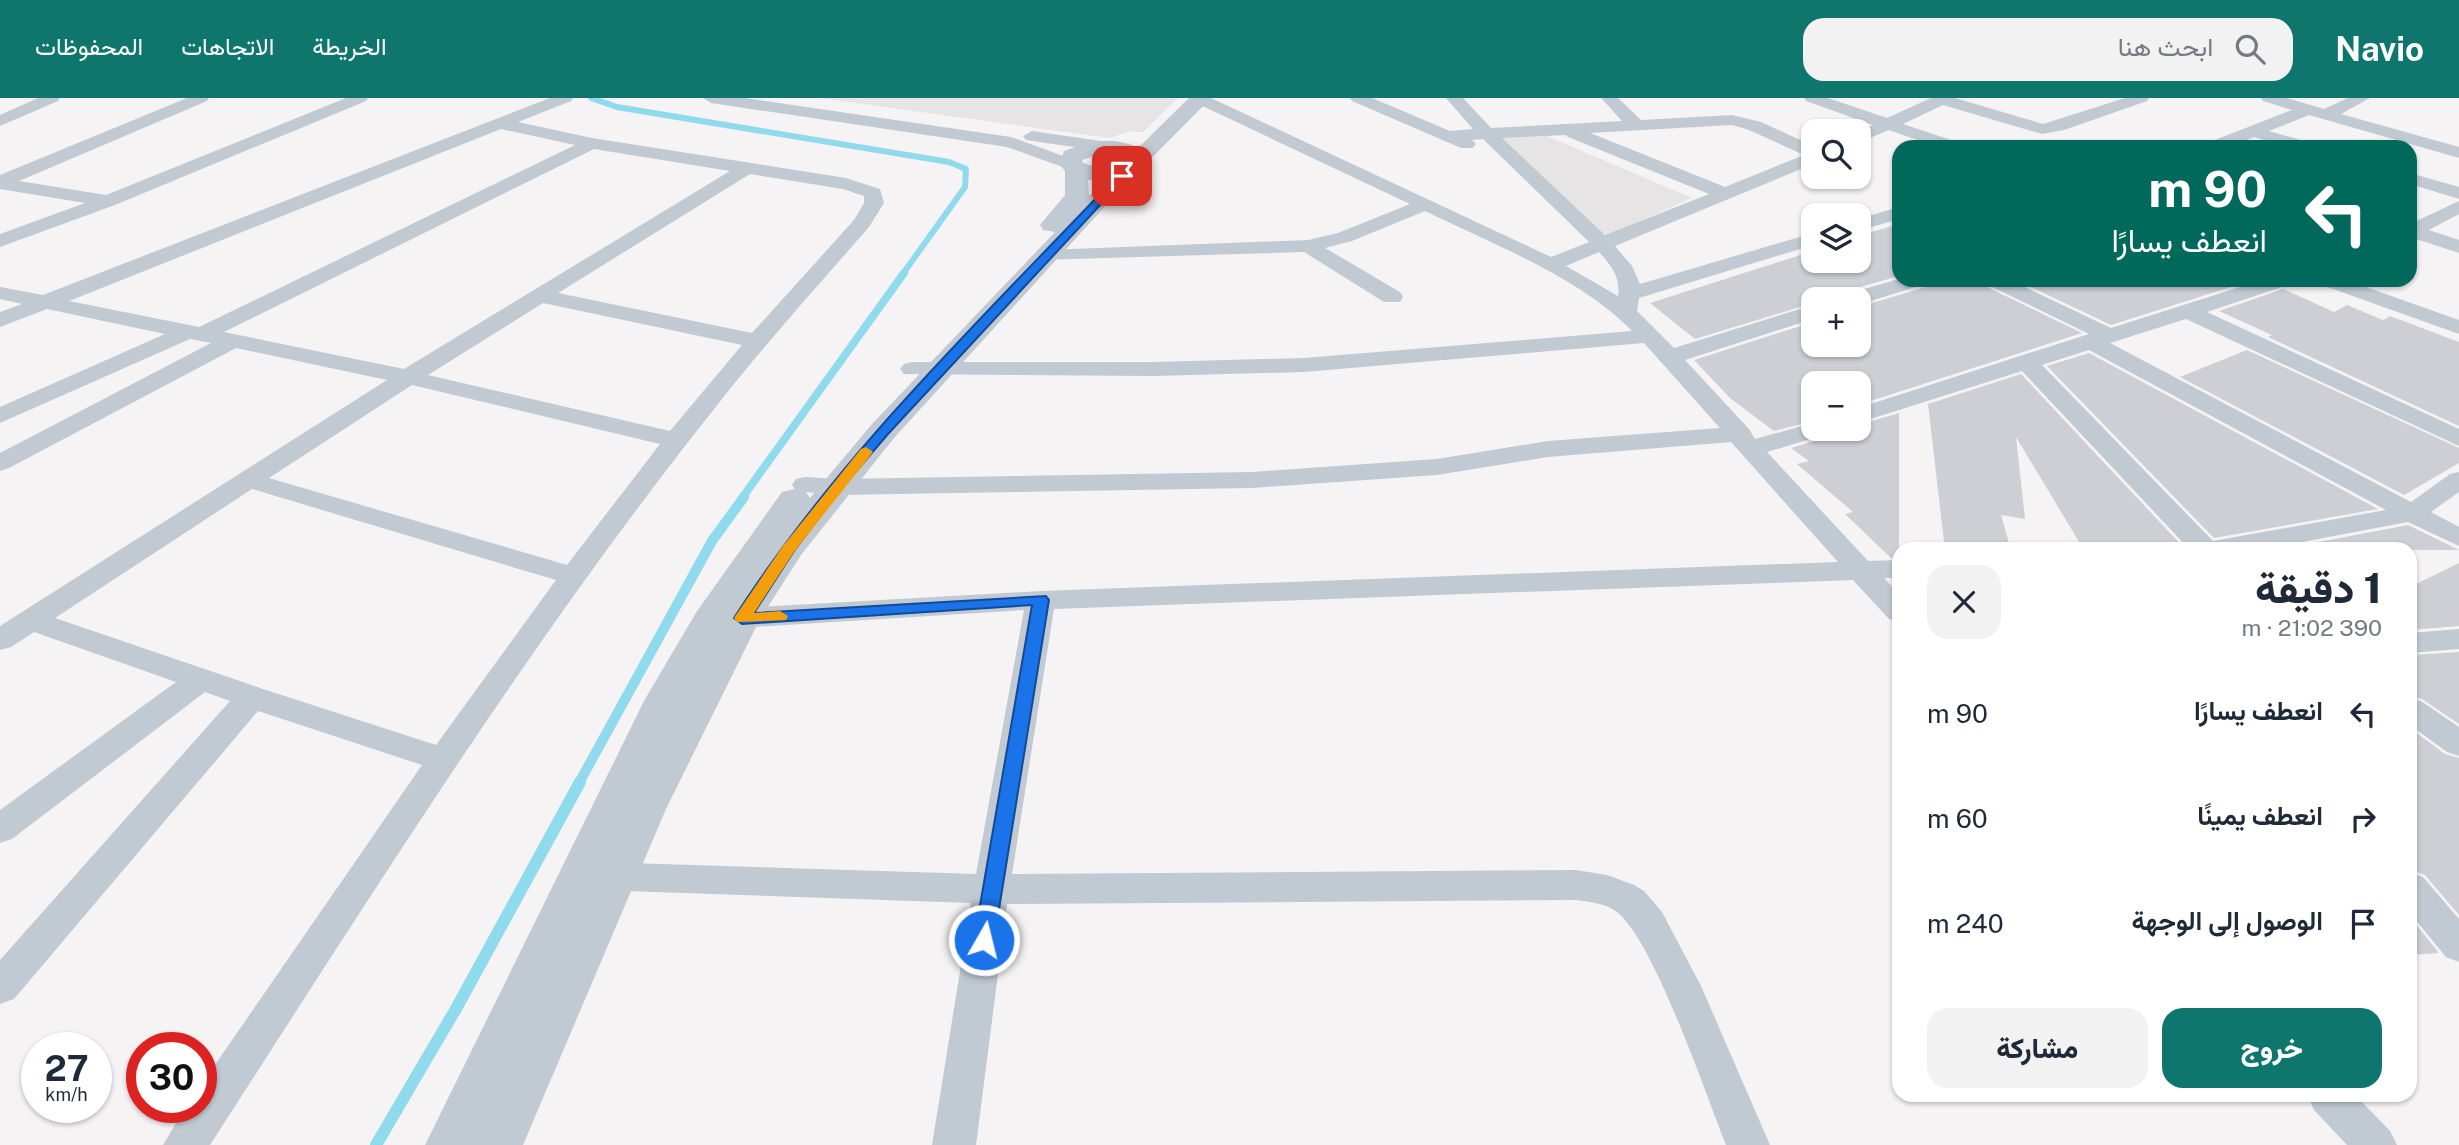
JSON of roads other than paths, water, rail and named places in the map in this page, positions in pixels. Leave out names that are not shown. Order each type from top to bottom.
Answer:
[{"type":"street","points":[[0,121],[52,98]]},
{"type":"street","points":[[0,183],[201,98]]},
{"type":"street","points":[[0,241],[108,201],[360,98]]},
{"type":"street","points":[[0,320],[565,98]]},
{"type":"street","points":[[711,98],[991,138],[1028,146],[1074,167],[1107,174],[1123,155],[1143,141],[1170,128]]},
{"type":"street","points":[[768,98],[1123,155]]},
{"type":"street","points":[[496,1145],[664,701],[726,618],[758,546],[820,486],[1068,209],[1077,196],[1074,167],[1070,161],[1078,152],[1123,155],[1170,128],[1200,98],[1426,204],[1598,292],[1628,303],[1801,243]]},
{"type":"street","points":[[1365,98],[1527,172]]},
{"type":"street","points":[[1454,98],[1486,133],[1604,245],[1628,278],[1628,303],[1650,337],[1892,604]]},
{"type":"street","points":[[1608,98],[1637,126]]},
{"type":"street","points":[[1812,98],[1934,140]]},
{"type":"street","points":[[1871,133],[1943,99],[2042,129],[2058,127],[2141,98]]},
{"type":"street","points":[[2269,98],[2414,140]]},
{"type":"street","points":[[2233,140],[2362,98]]},
{"type":"street","points":[[1449,136],[1739,121],[1801,148]]},
{"type":"street","points":[[185,1145],[443,758],[573,576],[676,440],[872,209],[874,197],[869,190],[846,184],[592,143],[502,124]]},
{"type":"street","points":[[1564,130],[1724,193]]},
{"type":"street","points":[[2255,132],[2282,140]]},
{"type":"street","points":[[2417,141],[2459,153]]},
{"type":"street","points":[[0,416],[194,334],[592,143]]},
{"type":"street","points":[[926,370],[1046,256],[1110,187],[1123,155]]},
{"type":"street","points":[[1549,265],[1604,245],[1801,163]]},
{"type":"street","points":[[0,640],[408,377],[745,169]]},
{"type":"street","points":[[2417,180],[2459,192]]},
{"type":"street","points":[[0,183],[108,201]]},
{"type":"street","points":[[1046,256],[1308,246],[1345,237],[1426,204]]},
{"type":"street","points":[[2417,228],[2459,208]]},
{"type":"street","points":[[1871,221],[1892,215]]},
{"type":"street","points":[[1871,225],[1892,232]]},
{"type":"street","points":[[2417,233],[2459,247]]},
{"type":"street","points":[[1308,246],[1392,297]]},
{"type":"street","points":[[1871,294],[1895,287]]},
{"type":"street","points":[[2006,287],[2459,538]]},
{"type":"street","points":[[1871,412],[2261,287]]},
{"type":"street","points":[[2346,287],[2459,327]]},
{"type":"street","points":[[0,293],[408,377],[676,440]]},
{"type":"street","points":[[539,296],[758,341]]},
{"type":"street","points":[[2185,310],[2459,438]]},
{"type":"street","points":[[1670,357],[1801,316]]},
{"type":"street","points":[[926,370],[1304,365],[1650,337]]},
{"type":"street","points":[[0,463],[233,341]]},
{"type":"street","points":[[2026,362],[2198,542]]},
{"type":"street","points":[[820,486],[1252,480],[1437,467],[1548,449],[1745,441],[1801,432]]},
{"type":"street","points":[[248,480],[573,576]]},
{"type":"street","points":[[2255,542],[2413,513],[2459,480]]},
{"type":"street","points":[[726,618],[1041,600],[1892,569]]},
{"type":"street","points":[[954,1145],[991,889],[1041,600]]},
{"type":"street","points":[[31,620],[253,697],[443,758]]},
{"type":"street","points":[[2417,642],[2459,639]]},
{"type":"street","points":[[0,830],[203,678]]},
{"type":"street","points":[[0,987],[253,697]]},
{"type":"street","points":[[2417,714],[2459,744]]},
{"type":"street","points":[[597,876],[991,889],[1576,885],[1607,890],[1631,902],[1649,923],[1661,944],[1748,1145]]},
{"type":"street","points":[[452,1145],[597,876]]},
{"type":"street","points":[[2417,895],[2459,946]]},
{"type":"street","points":[[2335,1102],[2375,1145]]},
{"type":"waterway","points":[[591,98],[617,107],[949,162],[966,169],[965,187],[902,275]]},
{"type":"waterway","points":[[742,498],[904,273]]},
{"type":"waterway","points":[[579,783],[712,541],[744,497]]},
{"type":"waterway","points":[[376,1145],[457,1007],[580,782]]}]
